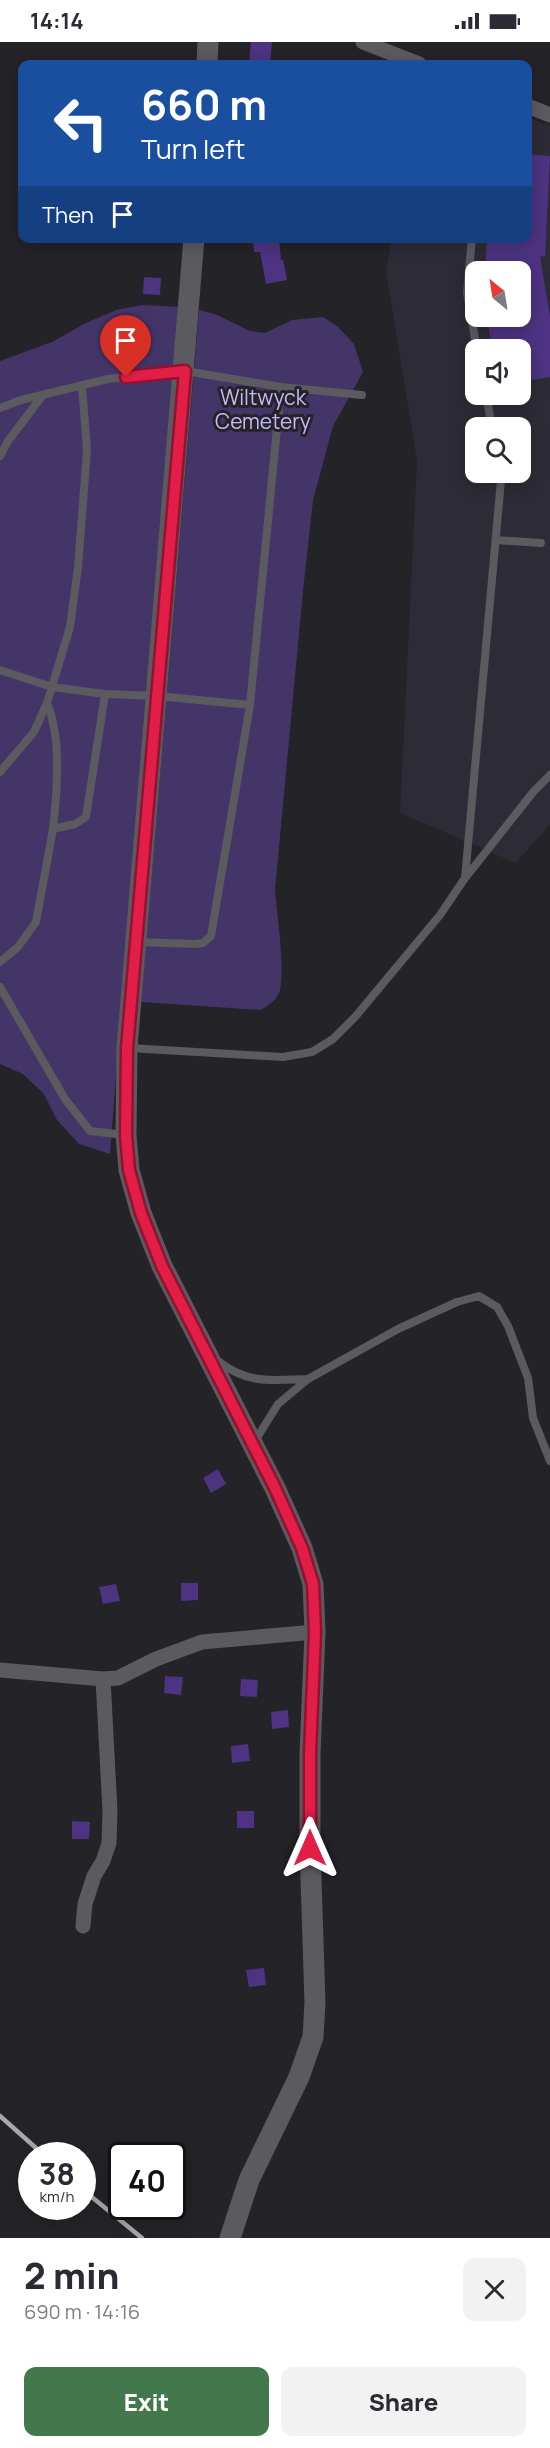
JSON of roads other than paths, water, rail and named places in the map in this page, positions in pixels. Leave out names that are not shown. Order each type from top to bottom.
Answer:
[{"type":"street","points":[[207,60],[208,42]]},
{"type":"street","points":[[363,42],[409,60]]},
{"type":"street","points":[[532,108],[550,115]]},
{"type":"street","points":[[195,243],[127,1048],[126,1135],[129,1170],[141,1213],[162,1266],[253,1444],[302,1548],[313,1584],[315,1632],[310,1754],[310,1848],[315,2003],[313,2037],[299,2078],[249,2180],[230,2238]]},
{"type":"street","points":[[0,1670],[103,1679],[118,1678],[156,1659],[202,1642],[315,1632]]},
{"type":"street","points":[[83,1926],[84,1904],[109,1843],[110,1811],[103,1679]]},
{"type":"lane","points":[[472,243],[467,293],[475,339]]},
{"type":"lane","points":[[0,408],[21,400],[108,379],[185,371],[281,387],[362,395]]},
{"type":"lane","points":[[0,772],[34,732],[47,703],[70,627],[78,567],[87,450],[82,386]]},
{"type":"lane","points":[[136,942],[195,944],[203,943],[210,936],[250,705],[281,387]]},
{"type":"lane","points":[[0,456],[8,441],[43,395]]},
{"type":"lane","points":[[465,878],[501,483]]},
{"type":"lane","points":[[496,540],[541,543]]},
{"type":"lane","points":[[0,670],[52,687],[105,694],[157,696],[250,705]]},
{"type":"lane","points":[[53,829],[75,824],[86,817],[105,694]]},
{"type":"lane","points":[[0,963],[18,946],[36,922],[53,829],[56,800],[55,735],[47,703]]},
{"type":"lane","points":[[127,1048],[283,1057],[312,1052],[333,1039],[355,1017],[440,915],[465,878],[534,791],[550,775]]},
{"type":"lane","points":[[0,987],[65,1099],[90,1131],[126,1135]]},
{"type":"lane","points":[[253,1444],[278,1404],[308,1379],[398,1329],[457,1302],[479,1296],[497,1307],[508,1326],[528,1378],[533,1418],[542,1446],[550,1461]]},
{"type":"lane","points":[[205,1350],[230,1370],[256,1381],[308,1379]]},
{"type":"railway","points":[[0,2116],[29,2142]]},
{"type":"railway","points":[[96,2200],[142,2238]]},
{"type":"park label","name":"Wiltwyck Cemetery","points":[[263,409]]}]
